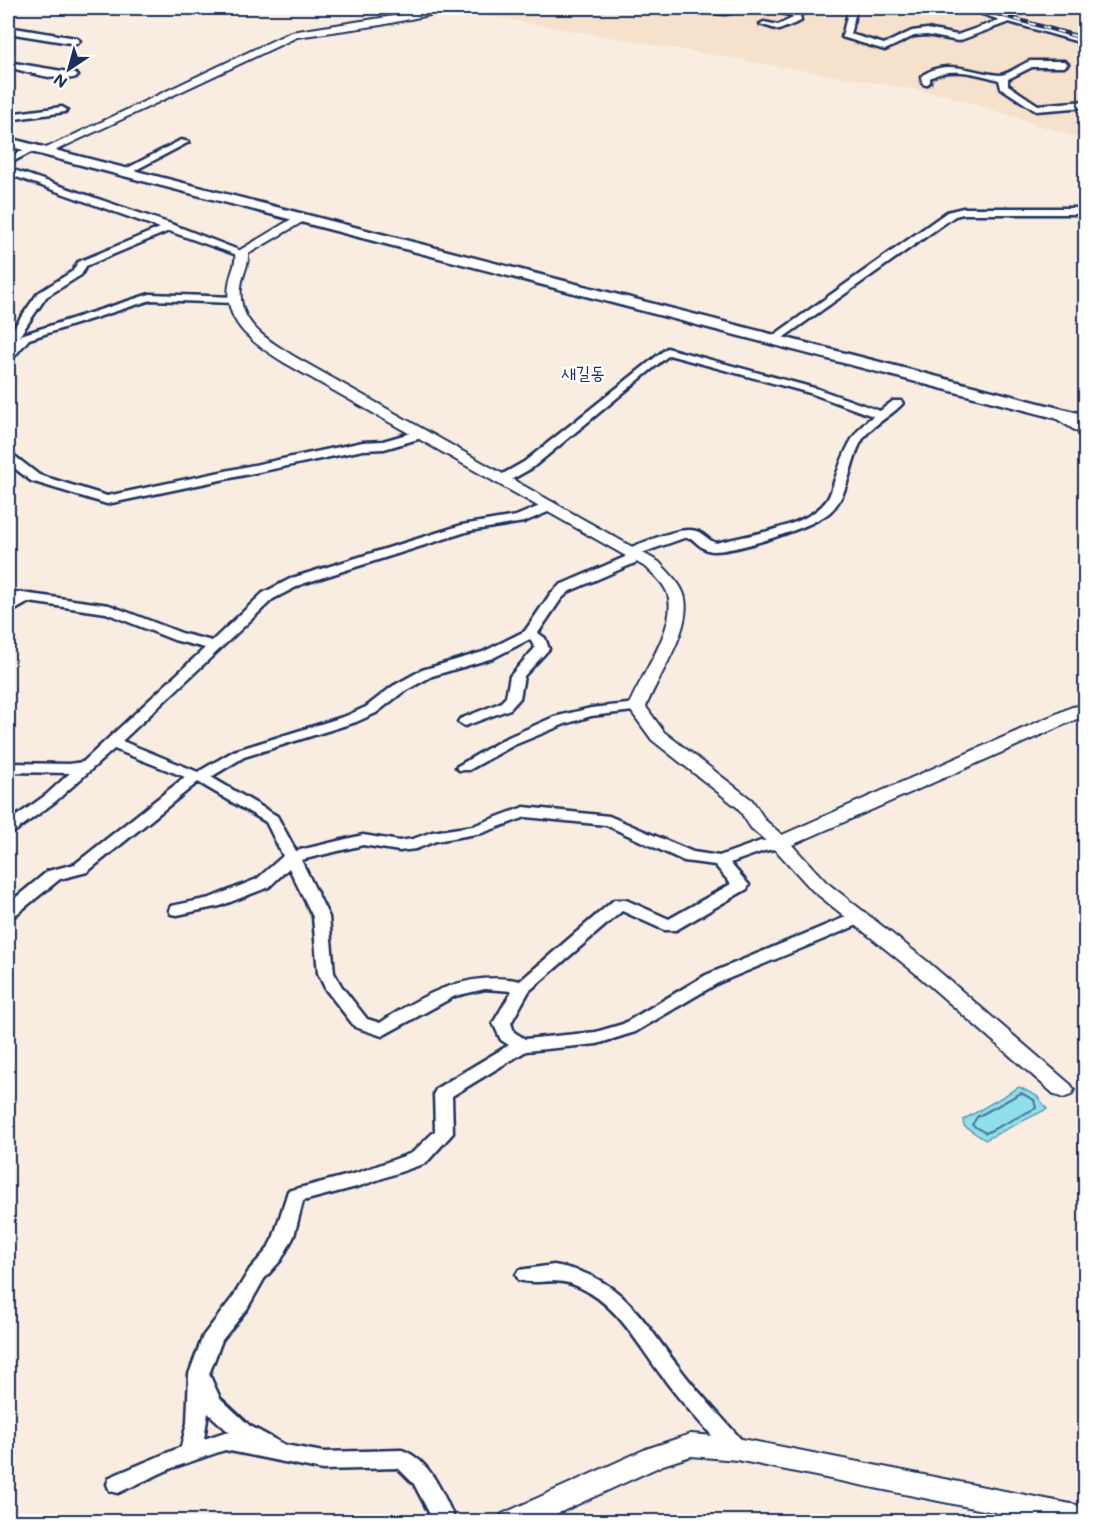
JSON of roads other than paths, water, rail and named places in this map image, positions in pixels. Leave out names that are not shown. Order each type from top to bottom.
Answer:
[{"type":"main road","points":[[8,141],[1086,421]]},
{"type":"street","points":[[8,161],[40,150],[295,34],[458,8]]},
{"type":"street","points":[[678,8],[725,12],[750,8]]},
{"type":"street","points":[[747,19],[740,17],[762,8]]},
{"type":"street","points":[[769,8],[795,14],[813,8]]},
{"type":"street","points":[[853,8],[845,35],[885,47],[912,34],[927,32],[958,38],[1008,20]]},
{"type":"street","points":[[968,8],[1086,42]]},
{"type":"street","points":[[764,24],[779,28],[798,19],[795,14]]},
{"type":"street","points":[[8,30],[76,41]]},
{"type":"street","points":[[926,82],[925,77],[929,74],[942,71],[967,71],[1004,78],[1030,64],[1064,64]]},
{"type":"street","points":[[8,65],[74,76]]},
{"type":"street","points":[[8,74],[21,68]]},
{"type":"street","points":[[1004,78],[1004,86],[1036,108],[1086,104]]},
{"type":"street","points":[[8,117],[62,110]]},
{"type":"street","points":[[125,172],[184,142]]},
{"type":"street","points":[[10,173],[241,253]]},
{"type":"street","points":[[773,340],[951,214],[963,211],[1064,213],[1086,211]]},
{"type":"street","points":[[1064,213],[1086,224]]},
{"type":"street","points":[[241,253],[300,218]]},
{"type":"street","points":[[10,345],[16,331],[49,288],[77,273],[82,264],[170,227]]},
{"type":"street","points":[[241,253],[242,261],[234,285],[236,313],[241,324],[260,342],[653,565],[671,586],[677,598],[677,612],[675,625],[643,685],[637,706]]},
{"type":"street","points":[[10,345],[18,344],[25,337],[150,297],[235,300]]},
{"type":"street","points":[[8,357],[15,348],[10,345]]},
{"type":"street","points":[[503,479],[528,465],[667,351],[814,391],[880,415]]},
{"type":"street","points":[[632,552],[683,534],[694,534],[708,546],[716,547],[813,519],[829,508],[834,500],[854,444],[864,429],[897,404]]},
{"type":"street","points":[[1057,413],[1086,433]]},
{"type":"street","points":[[8,457],[35,478],[107,500],[363,446],[384,445],[421,434]]},
{"type":"street","points":[[8,830],[51,798],[88,765],[268,596],[297,581],[467,528],[519,519],[551,506]]},
{"type":"street","points":[[8,912],[54,875],[81,868],[198,777],[239,754],[351,719],[372,710],[398,689],[427,673],[488,655],[530,634],[556,596],[565,588],[630,560],[633,558],[632,552]]},
{"type":"street","points":[[8,595],[109,609],[179,636],[216,646]]},
{"type":"street","points":[[8,610],[28,597]]},
{"type":"street","points":[[465,722],[505,706],[513,698],[513,685],[518,671],[542,649],[538,638],[530,634]]},
{"type":"street","points":[[464,767],[508,742],[573,717],[637,706]]},
{"type":"street","points":[[637,706],[658,736],[745,804],[758,824],[780,843],[819,886],[921,967],[1063,1090]]},
{"type":"street","points":[[177,910],[214,902],[263,883],[290,858],[363,840],[399,846],[416,844],[432,837],[476,830],[524,812],[551,813],[609,821],[690,857],[720,861],[761,846],[780,843],[1086,710]]},
{"type":"street","points":[[111,742],[198,777],[272,819],[321,917],[326,973],[344,1005],[361,1023],[382,1030],[411,1009],[447,992],[486,982],[504,981],[523,987]]},
{"type":"street","points":[[8,767],[69,769],[88,765]]},
{"type":"street","points":[[522,1045],[507,1036],[502,1023],[523,987],[620,904],[670,926],[741,885],[720,861]]},
{"type":"street","points":[[190,1454],[197,1423],[199,1374],[213,1336],[279,1246],[295,1196],[360,1179],[419,1158],[444,1133],[443,1094],[522,1045],[597,1038],[629,1028],[712,979],[859,918]]},
{"type":"street","points":[[526,1275],[558,1272],[581,1279],[610,1294],[631,1314],[671,1372],[737,1449]]},
{"type":"street","points":[[199,1374],[212,1404],[243,1432],[281,1453]]},
{"type":"street","points":[[118,1484],[225,1441],[323,1461],[402,1459],[422,1477],[445,1521]]},
{"type":"street","points":[[511,1521],[654,1458],[691,1445],[737,1449],[1086,1520]]},
{"type":"water","points":[[1019,1087],[1037,1096],[1047,1109],[985,1140],[964,1126],[963,1120]]},
{"type":"railway","points":[[975,8],[1086,39]]},
{"type":"district","name":"새길동","points":[[583,373]]}]
